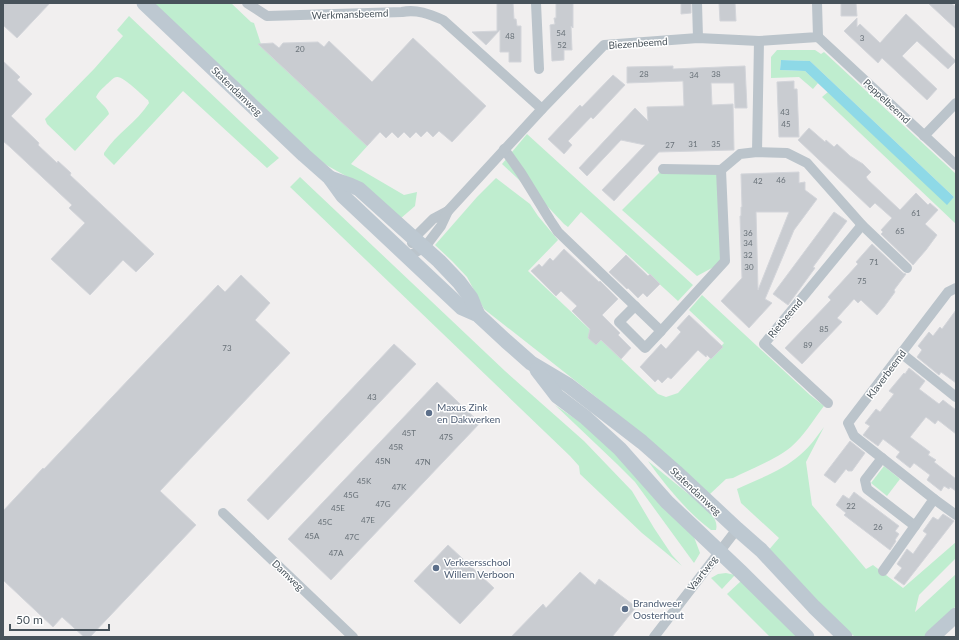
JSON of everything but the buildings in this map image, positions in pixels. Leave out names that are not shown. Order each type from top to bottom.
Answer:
[{"type":"main road","name":"Statendamweg","points":[[144,3],[330,178],[344,196],[407,257],[462,308],[478,315],[531,363],[557,396],[585,417],[620,449],[667,502],[807,637]]},
{"type":"main road","name":"Statendamweg","points":[[330,178],[358,189],[439,261],[459,282],[471,298],[478,315]]},
{"type":"main road","name":"Statendamweg","points":[[531,363],[568,385],[642,442],[736,529],[761,550],[814,608],[845,637]]},
{"type":"main road","points":[[932,637],[956,615]]},
{"type":"street","name":"Werkmansbeemd","points":[[247,3],[267,16],[402,12],[410,10],[427,13],[443,20],[542,109]]},
{"type":"street","points":[[536,3],[539,69]]},
{"type":"street","points":[[697,3],[698,38]]},
{"type":"street","points":[[817,3],[818,37]]},
{"type":"street","name":"Biezenbeemd","points":[[419,243],[441,226],[448,211],[504,149],[604,45],[698,38],[759,41],[818,37]]},
{"type":"street","name":"Peppelbeemd","points":[[818,37],[956,165]]},
{"type":"street","points":[[757,152],[759,41]]},
{"type":"street","points":[[924,136],[956,104]]},
{"type":"street","points":[[504,149],[522,173],[558,232],[661,331]]},
{"type":"street","points":[[663,169],[721,170],[740,154],[757,152],[787,153],[806,163],[862,225],[907,268]]},
{"type":"street","points":[[635,306],[619,322],[645,348],[725,261],[721,170]]},
{"type":"street","name":"Biezenbeemd","points":[[407,257],[419,243],[433,218],[448,211]]},
{"type":"street","name":"Rietbeemd","points":[[828,403],[764,344],[862,225]]},
{"type":"street","name":"Klaverbeemd","points":[[956,288],[948,292],[848,424],[854,436],[956,515]]},
{"type":"street","points":[[901,353],[956,397]]},
{"type":"street","points":[[882,458],[865,480],[867,489],[915,526]]},
{"type":"street","points":[[883,571],[934,499]]},
{"type":"street","name":"Damweg","points":[[222,513],[353,637]]},
{"type":"street","name":"Vaartweg","points":[[654,637],[736,529]]},
{"type":"green space","points":[[153,3],[231,3],[251,22],[254,23],[262,47],[371,142],[351,164],[404,195],[417,192],[415,206],[400,219],[355,181],[319,160]]},
{"type":"green space","points":[[129,16],[279,158],[267,168],[183,91],[114,165],[104,155],[104,153],[114,140],[139,116],[149,103],[148,100],[133,87],[117,77],[107,84],[96,97],[109,114],[75,151],[47,124],[45,119],[94,69],[123,36],[117,30]]},
{"type":"green space","points":[[777,50],[815,50],[821,54],[824,52],[956,174],[956,224],[822,97],[828,92],[947,204],[954,197],[810,61],[781,60],[780,70],[805,71],[818,83],[813,89],[799,77],[771,78],[771,57]]},
{"type":"green space","points":[[527,134],[693,285],[678,301],[581,212],[568,227],[502,164]]},
{"type":"green space","points":[[663,169],[721,170],[725,261],[697,276],[622,210]]},
{"type":"green space","points":[[300,177],[505,371],[584,441],[632,491],[672,555],[682,566],[642,533],[580,474],[579,466],[570,456],[290,187]]},
{"type":"green space","points":[[496,178],[530,204],[558,240],[528,271],[658,394],[666,397],[678,393],[724,343],[689,310],[702,295],[810,395],[824,406],[800,438],[791,447],[778,456],[733,478],[726,479],[710,494],[596,397],[484,309],[467,277],[435,245],[477,197]]},
{"type":"green space","points":[[555,405],[589,428],[626,462],[694,537],[700,553],[694,563],[635,482]]},
{"type":"green space","points":[[824,427],[806,462],[812,505],[866,569],[873,565],[903,588],[956,542],[956,558],[919,595],[915,612],[956,574],[956,606],[924,637],[855,637],[767,552],[779,538],[741,503],[737,489],[786,466],[807,449]]},
{"type":"green space","points":[[648,461],[708,510],[716,522],[716,530],[711,530],[685,506],[669,489]]},
{"type":"green space","points":[[884,466],[900,479],[887,496],[871,483]]},
{"type":"green space","points":[[726,573],[735,575],[722,589],[711,578],[718,574]]},
{"type":"green space","points":[[741,581],[799,637],[770,637],[727,594]]},
{"type":"water","points":[[781,60],[810,61],[954,197],[947,205],[805,71],[780,70]]},
{"type":"place","name":"Maxus Zink en Dakwerken","points":[[429,413]]},
{"type":"place","name":"Verkeersschool Willem Verboon","points":[[436,568]]},
{"type":"place","name":"Brandweer Oosterhout","points":[[625,609]]}]
